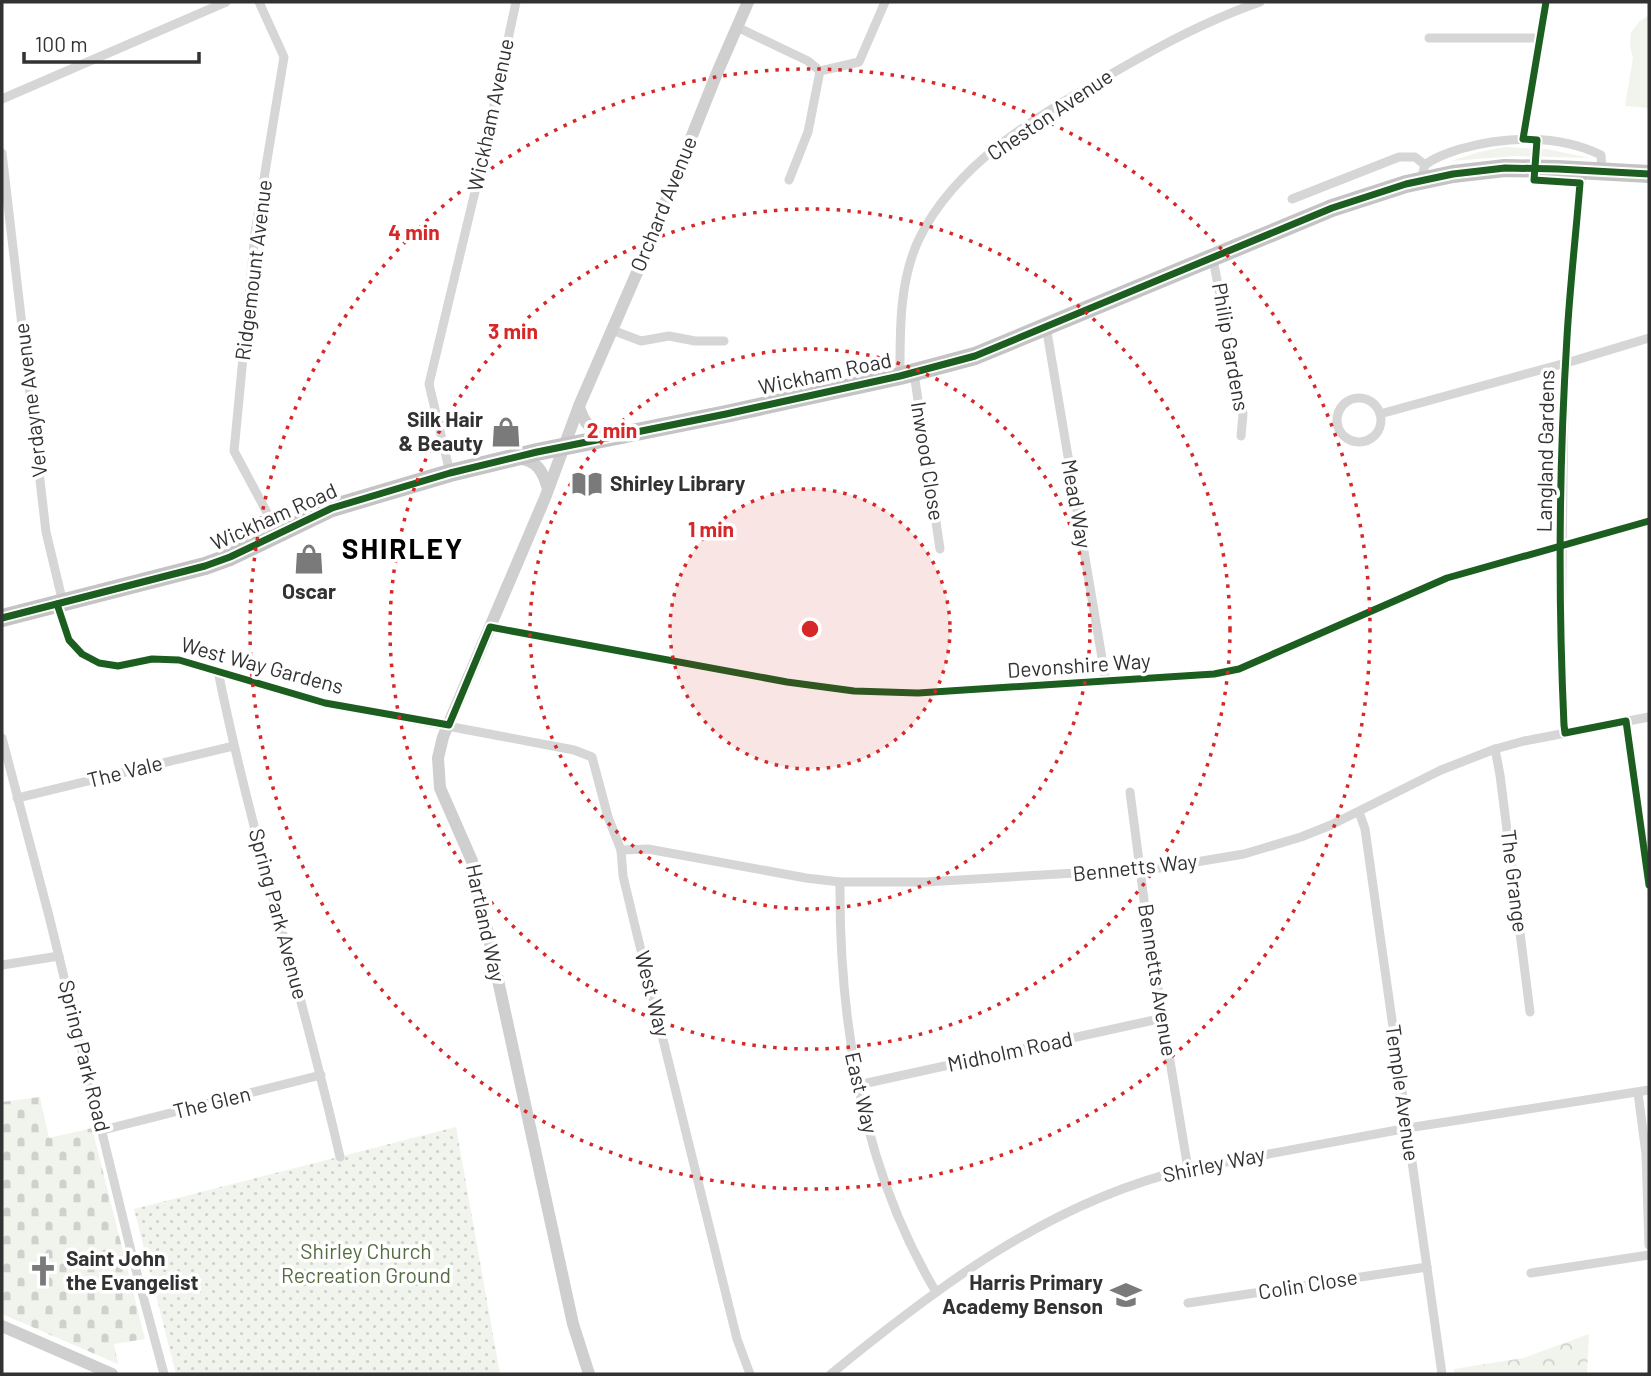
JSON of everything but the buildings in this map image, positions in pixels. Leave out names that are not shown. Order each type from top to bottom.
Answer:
[{"type":"highway","name":"Wickham Road","points":[[2,618],[205,566],[343,504],[450,473],[513,457],[907,374],[975,356],[1425,172],[1505,169],[1649,174]]},
{"type":"street","points":[[2,99],[226,2]]},
{"type":"street","name":"Ridgemount Avenue","points":[[259,2],[284,57],[255,233],[234,451],[278,533]]},
{"type":"street","name":"Wickham Avenue","points":[[450,473],[429,384],[479,175],[516,2]]},
{"type":"street","name":"Orchard Avenue","points":[[564,447],[748,2]]},
{"type":"street","points":[[820,71],[859,62],[885,2]]},
{"type":"street","name":"Cheston Avenue","points":[[907,374],[903,299],[911,258],[933,216],[971,170],[996,148],[1060,103],[1192,29],[1259,2]]},
{"type":"street","points":[[1522,139],[1546,2]]},
{"type":"street","points":[[737,27],[807,61],[820,71]]},
{"type":"street","points":[[1429,38],[1540,38]]},
{"type":"street","points":[[789,180],[808,132],[820,71]]},
{"type":"street","name":"Wickham Road","points":[[1292,200],[1399,157],[1415,157],[1425,172],[1449,153],[1492,141],[1522,139],[1586,148],[1601,155],[1602,171]]},
{"type":"street","name":"Verdayne Avenue","points":[[2,153],[46,532],[60,604]]},
{"type":"street","name":"Langland Gardens","points":[[1566,733],[1561,647],[1565,363],[1582,170]]},
{"type":"street","name":"Philip Gardens","points":[[1213,259],[1243,414],[1241,436]]},
{"type":"street","name":"Mead Way","points":[[1046,327],[1106,682]]},
{"type":"street","points":[[612,330],[640,341],[669,336],[695,341],[724,341]]},
{"type":"street","points":[[1380,414],[1649,338]]},
{"type":"street","name":"Inwood Close","points":[[907,374],[940,549]]},
{"type":"street","points":[[1364,399],[1376,407],[1380,414],[1380,427],[1365,441],[1345,438],[1337,425],[1339,411],[1349,400],[1364,399]]},
{"type":"street","points":[[579,406],[582,419],[588,426],[608,438]]},
{"type":"street","name":"Hartland Way","points":[[564,447],[449,725],[438,758],[440,788],[472,861],[571,1313],[589,1374]]},
{"type":"street","points":[[513,457],[532,461],[540,468],[548,489]]},
{"type":"street","name":"Devonshire Way","points":[[490,627],[787,682],[854,691],[918,693],[1231,672],[1447,578],[1649,521]]},
{"type":"street","name":"West Way Gardens","points":[[60,604],[69,640],[90,660],[118,666],[152,659],[169,659],[325,703],[449,725]]},
{"type":"street","name":"Spring Park Avenue","points":[[218,671],[233,746],[321,1075],[340,1157]]},
{"type":"street","name":"Bennetts Way","points":[[621,849],[641,848],[840,882],[926,882],[1140,870],[1244,854],[1301,837],[1359,812],[1441,770],[1495,749],[1649,717]]},
{"type":"street","points":[[1626,722],[1649,885]]},
{"type":"street","name":"West Way","points":[[449,725],[589,754],[594,761],[608,817],[621,849],[623,876],[635,926],[737,1339],[750,1374]]},
{"type":"street","name":"Spring Park Road","points":[[2,738],[164,1374]]},
{"type":"street","name":"The Vale","points":[[17,798],[233,746]]},
{"type":"street","name":"The Grange","points":[[1495,749],[1530,1012]]},
{"type":"street","name":"Bennetts Avenue","points":[[1130,792],[1188,1169]]},
{"type":"street","name":"Temple Avenue","points":[[1359,812],[1365,829],[1442,1374]]},
{"type":"street","name":"East Way","points":[[840,882],[845,1007],[858,1085],[873,1145],[892,1199],[936,1292]]},
{"type":"street","points":[[2,965],[59,956]]},
{"type":"street","name":"Midholm Road","points":[[858,1085],[1163,1018]]},
{"type":"street","name":"The Glen","points":[[103,1130],[321,1075]]},
{"type":"street","name":"Shirley Way","points":[[831,1374],[936,1292],[1002,1247],[1042,1224],[1111,1193],[1154,1178],[1188,1169],[1408,1128],[1649,1090]]},
{"type":"street","points":[[1638,1093],[1646,1154],[1649,1245]]},
{"type":"street","points":[[1531,1273],[1649,1255]]},
{"type":"street","name":"Colin Close","points":[[1188,1303],[1427,1267]]},
{"type":"street","points":[[2,1326],[112,1374]]},
{"type":"green space","points":[[1649,15],[1649,108],[1625,106],[1633,58],[1631,32]]},
{"type":"green space","points":[[1505,147],[1546,149],[1590,158],[1514,156],[1451,161]]},
{"type":"green space","points":[[40,1097],[49,1138],[92,1128],[145,1339],[114,1344],[118,1364],[2,1314],[2,1102]]},
{"type":"green space","name":"Shirley Church Recreation Ground","points":[[456,1127],[500,1374],[176,1374],[134,1209]]},
{"type":"green space","points":[[1589,1334],[1587,1374],[1455,1374],[1454,1369],[1523,1358]]},
{"type":"cycle path","points":[[1546,2],[1523,139],[1537,140],[1534,180],[1580,183],[1568,318],[1562,433],[1560,579],[1564,725],[1565,733],[1626,721],[1649,885]]},
{"type":"cycle path","points":[[2,618],[205,566],[230,557],[332,508],[450,473],[537,452],[900,376],[975,356],[1332,208],[1406,184],[1453,174],[1505,168],[1649,174]]},
{"type":"cycle path","points":[[57,604],[69,640],[82,654],[99,663],[118,666],[152,659],[179,660],[325,703],[449,725],[490,627],[787,682],[854,691],[918,693],[1214,674],[1239,669],[1447,578],[1649,521]]},
{"type":"place","name":"Silk Hair & Beauty","points":[[506,432]]},
{"type":"place","name":"Shirley Library","points":[[587,484]]},
{"type":"place","name":"Oscar","points":[[309,559]]},
{"type":"place","name":"Saint John the Evangelist","points":[[43,1271]]},
{"type":"place","name":"Harris Primary Academy Benson","points":[[1126,1295]]},
{"type":"district","name":"SHIRLEY","points":[[403,549]]}]
